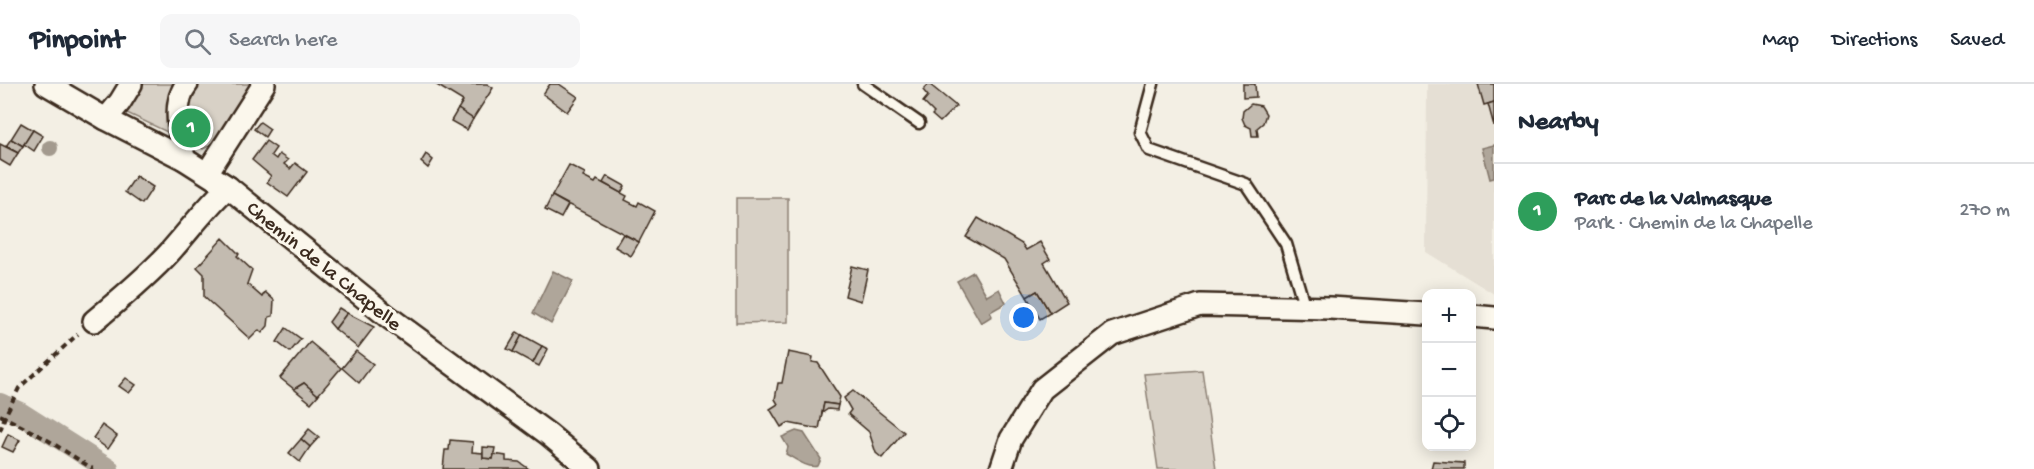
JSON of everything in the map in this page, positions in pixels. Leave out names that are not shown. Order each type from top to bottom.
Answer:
[{"type":"street","name":"Chemin de la Chapelle","points":[[46,84],[106,119],[184,159],[228,187],[387,316],[548,434],[590,469]]},
{"type":"street","points":[[106,119],[131,84]]},
{"type":"street","points":[[184,159],[178,125],[180,102],[187,84]]},
{"type":"street","points":[[207,173],[264,84]]},
{"type":"street","points":[[94,321],[139,283],[228,187]]},
{"type":"street","points":[[1001,469],[1011,439],[1042,389],[1112,334],[1200,305],[1422,314]]},
{"type":"street","points":[[1476,316],[1494,318]]},
{"type":"lane","points":[[863,84],[919,123]]},
{"type":"lane","points":[[1153,84],[1140,132],[1149,150],[1246,184],[1286,243],[1305,308]]},
{"type":"path","points":[[0,431],[2,416],[12,403],[19,388],[94,321]]},
{"type":"path","points":[[2,416],[93,469]]},
{"type":"shaded area","points":[[143,84],[252,84],[215,143],[203,149],[127,113]]},
{"type":"shaded area","points":[[1427,84],[1494,84],[1494,294],[1426,252]]},
{"type":"shaded area","points":[[1494,145],[1494,178],[1490,179],[1482,148]]},
{"type":"shaded area","points":[[736,198],[788,198],[788,322],[736,323]]},
{"type":"shaded area","points":[[553,271],[573,281],[551,324],[533,313]]},
{"type":"shaded area","points":[[973,272],[987,296],[999,289],[1006,303],[990,312],[992,316],[981,323],[957,281]]},
{"type":"shaded area","points":[[1202,370],[1216,469],[1158,469],[1144,374]]},
{"type":"shaded area","points":[[796,431],[804,433],[821,459],[818,466],[806,465],[786,454],[788,447],[782,437]]},
{"type":"building","points":[[435,84],[487,84],[493,88],[473,119],[458,109],[463,101]]},
{"type":"building","points":[[550,84],[559,84],[578,97],[567,112],[543,94]]},
{"type":"building","points":[[929,84],[956,106],[940,122],[923,102],[928,96],[923,90]]},
{"type":"building","points":[[1243,84],[1255,84],[1256,97],[1243,98]]},
{"type":"building","points":[[1478,84],[1494,84],[1494,102],[1484,105]]},
{"type":"building","points":[[1494,102],[1494,126],[1488,104]]},
{"type":"building","points":[[1251,104],[1261,106],[1266,114],[1263,123],[1257,128],[1258,136],[1252,136],[1251,128],[1245,125],[1242,118],[1243,111]]},
{"type":"building","points":[[458,109],[473,119],[467,130],[451,121]]},
{"type":"building","points":[[260,122],[270,129],[265,137],[254,129]]},
{"type":"building","points":[[21,123],[33,130],[23,146],[11,139]]},
{"type":"building","points":[[33,130],[43,136],[34,151],[24,144]]},
{"type":"building","points":[[11,139],[23,146],[18,153],[6,146]]},
{"type":"building","points":[[266,141],[276,148],[271,155],[276,159],[279,154],[288,160],[284,164],[290,169],[295,163],[307,172],[288,197],[267,182],[271,176],[252,160]]},
{"type":"building","points":[[0,144],[18,153],[10,166],[0,160]]},
{"type":"building","points":[[426,154],[433,160],[428,168],[421,162]]},
{"type":"building","points":[[569,165],[585,173],[583,177],[595,183],[597,180],[627,196],[625,200],[637,206],[639,202],[655,211],[639,242],[552,196]]},
{"type":"building","points":[[136,176],[153,187],[142,204],[125,192]]},
{"type":"building","points":[[607,176],[625,186],[621,193],[603,183]]},
{"type":"building","points":[[552,196],[568,205],[561,218],[545,210]]},
{"type":"building","points":[[978,218],[1022,244],[1026,250],[1040,242],[1050,259],[1044,263],[1067,302],[1050,313],[1037,291],[1027,297],[1004,259],[966,237]]},
{"type":"building","points":[[623,234],[639,242],[631,256],[615,247]]},
{"type":"building","points":[[223,238],[252,270],[247,284],[262,297],[265,292],[274,300],[273,316],[269,317],[268,326],[262,333],[259,330],[250,339],[204,297],[204,274],[197,267]]},
{"type":"building","points":[[852,266],[868,270],[861,301],[845,296]]},
{"type":"building","points":[[1037,291],[1050,313],[1040,319],[1027,297]]},
{"type":"building","points":[[339,308],[347,313],[335,329],[329,322]]},
{"type":"building","points":[[347,313],[374,327],[358,348],[335,329]]},
{"type":"building","points":[[286,328],[301,339],[290,352],[277,342]]},
{"type":"building","points":[[517,332],[522,335],[513,352],[507,349]]},
{"type":"building","points":[[522,335],[542,346],[533,363],[513,352]]},
{"type":"building","points":[[310,342],[341,368],[318,395],[304,383],[294,389],[280,378]]},
{"type":"building","points":[[542,346],[548,349],[539,366],[533,363]]},
{"type":"building","points":[[356,351],[373,364],[359,383],[342,368]]},
{"type":"building","points":[[788,352],[813,357],[812,362],[818,363],[840,397],[838,405],[824,403],[819,429],[788,423],[781,427],[770,409],[778,404],[775,399],[778,383],[782,383]]},
{"type":"building","points":[[126,378],[136,385],[129,393],[119,386]]},
{"type":"building","points":[[304,383],[318,395],[311,403],[294,389]]},
{"type":"building","points":[[853,391],[904,432],[882,458],[876,453],[869,432],[848,414],[851,410],[844,398]]},
{"type":"building","points":[[824,403],[838,405],[837,410],[828,409],[822,413]]},
{"type":"building","points":[[102,425],[117,436],[108,449],[93,438]]},
{"type":"building","points":[[309,429],[319,437],[310,447],[301,439]]},
{"type":"building","points":[[8,434],[20,440],[13,452],[2,447]]},
{"type":"building","points":[[301,439],[310,447],[300,462],[289,453]]},
{"type":"building","points":[[450,440],[473,442],[472,452],[483,453],[483,458],[493,459],[494,454],[506,456],[506,461],[519,462],[529,469],[443,469],[445,450],[449,450]]},
{"type":"building","points":[[483,447],[495,448],[493,459],[483,458]]},
{"type":"building","points":[[1433,461],[1464,463],[1464,469],[1431,469]]},
{"type":"waterway","points":[[0,404],[20,413],[108,469]]},
{"type":"place","name":"Parc de la Valmasque","points":[[191,128]]}]
